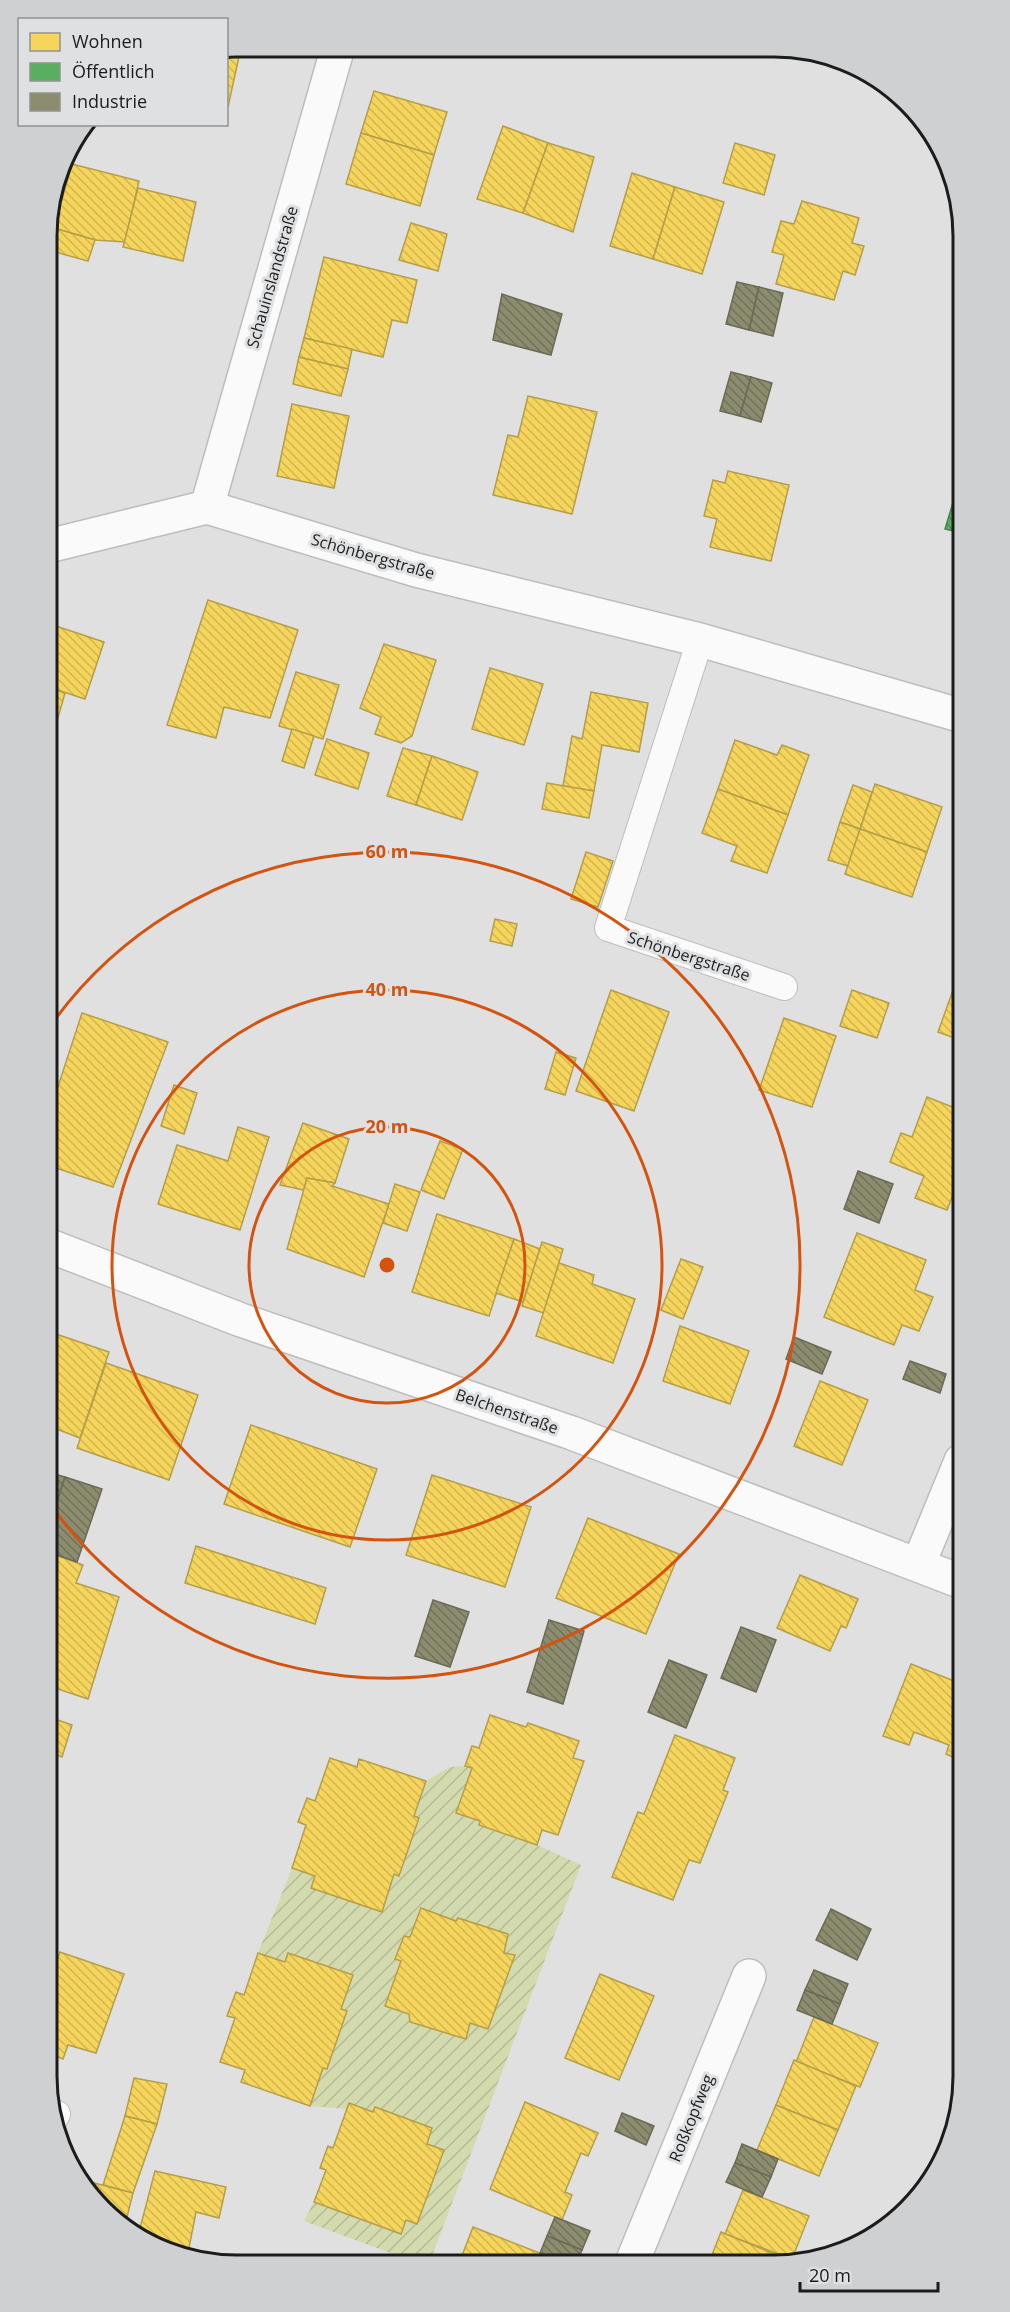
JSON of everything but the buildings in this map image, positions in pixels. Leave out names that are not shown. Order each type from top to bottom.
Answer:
[{"type":"street","name":"Schauinslandstraße","points":[[207,507],[335,57]]},
{"type":"street","points":[[57,544],[207,507]]},
{"type":"street","name":"Schönbergstraße","points":[[207,507],[416,570],[700,640],[953,713]]},
{"type":"street","name":"Belchenstraße","points":[[57,1249],[241,1320],[572,1433],[919,1563],[953,1578]]},
{"type":"street","points":[[919,1563],[953,1480]]},
{"type":"street","name":"Roßkopfweg","points":[[635,2255],[749,1976]]},
{"type":"lane","name":"Schönbergstraße","points":[[700,640],[608,928],[784,987]]},
{"type":"green space","points":[[450,1767],[472,1768],[479,1826],[537,1845],[581,1865],[432,2255],[396,2255],[304,2221],[314,2202],[401,2234],[432,2129],[375,2107],[373,2112],[350,2103],[348,2109],[310,2106],[323,2068],[327,2069],[347,2011],[341,2009],[352,1975],[289,1953],[285,1962],[258,1953],[292,1868],[315,1876],[311,1888],[382,1911],[394,1874],[400,1876],[419,1818],[414,1816],[426,1781]],"holes":[[[421,1908],[456,1921],[458,1918],[508,1934],[504,1953],[515,1955],[488,2029],[470,2023],[466,2039],[410,2022],[409,2014],[385,2006],[401,1961],[404,1936],[410,1937]]]}]
